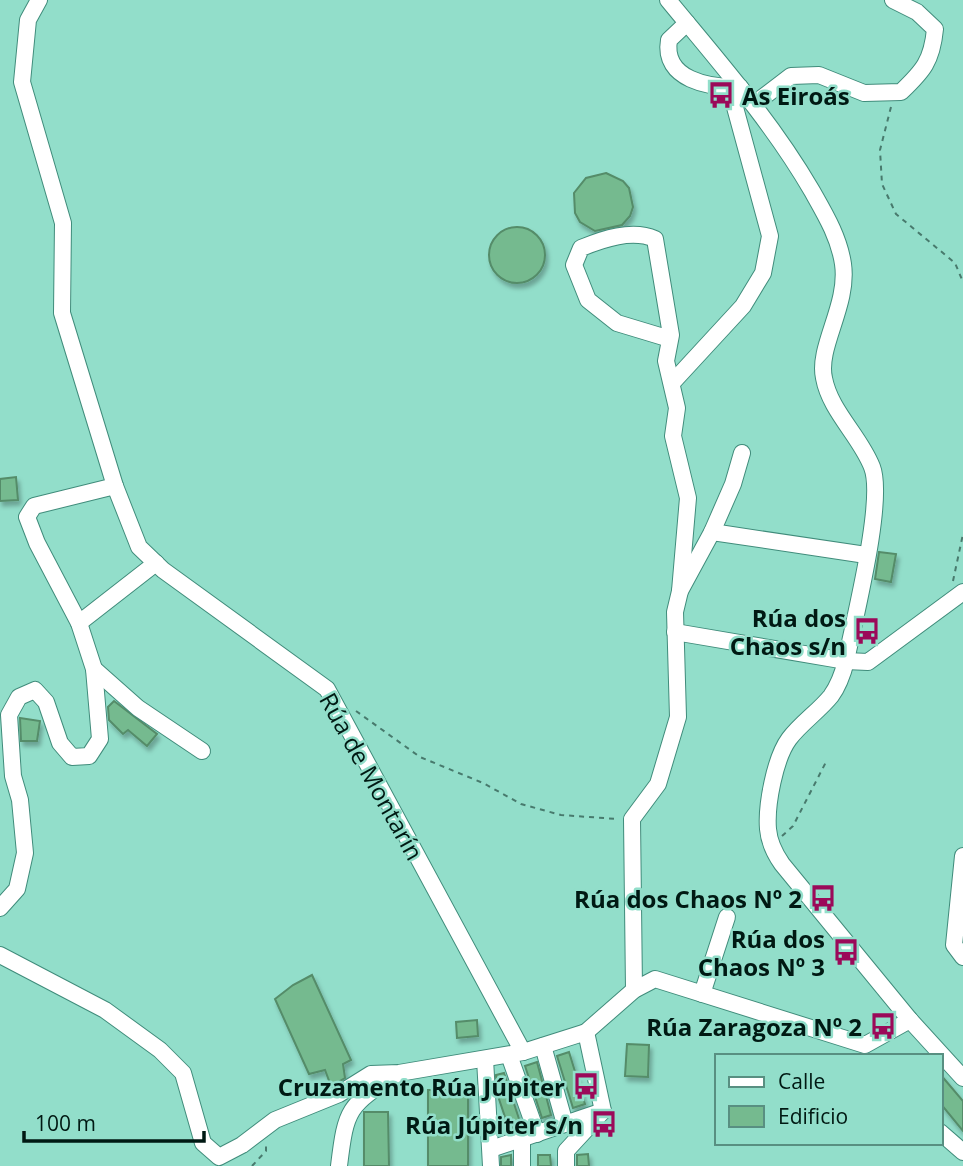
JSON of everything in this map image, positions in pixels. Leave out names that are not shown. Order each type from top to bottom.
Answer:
[{"type":"street","name":"Rúa de Montarín","points":[[39,0],[28,20],[22,82],[63,223],[62,313],[115,486],[139,547],[156,563],[327,689],[516,1054],[529,1137],[522,1166]]},
{"type":"street","points":[[668,0],[754,104],[793,158],[830,223],[843,265],[843,292],[824,360],[823,377],[832,401],[867,455],[875,480],[874,515],[840,681],[831,696],[787,741],[780,755],[768,813],[768,830],[782,864],[941,1054]]},
{"type":"street","points":[[754,104],[791,76],[819,75],[864,93],[901,92],[922,72],[933,51],[935,29],[917,12],[894,0]]},
{"type":"street","points":[[687,23],[669,40],[668,57],[672,66],[689,78],[722,88],[741,89]]},
{"type":"street","points":[[673,383],[743,306],[763,273],[771,236],[733,100],[741,89]]},
{"type":"street","points":[[634,990],[632,820],[658,784],[678,717],[675,612],[680,591],[688,498],[673,436],[677,408],[666,361],[670,339],[655,239],[644,234],[604,238],[581,248],[574,265],[588,300],[617,323],[670,339]]},
{"type":"street","points":[[680,591],[712,532],[733,484],[742,453]]},
{"type":"street","points":[[0,908],[17,889],[25,853],[20,800],[13,776],[9,715],[19,697],[35,690],[46,702],[60,743],[72,757],[89,756],[100,739],[94,669],[79,623],[37,543],[27,517],[34,506],[115,486]]},
{"type":"street","points":[[712,532],[866,555]]},
{"type":"street","points":[[79,623],[156,563]]},
{"type":"street","points":[[675,632],[868,662],[957,596]]},
{"type":"street","points":[[94,669],[138,708],[202,751]]},
{"type":"street","points":[[963,856],[954,945],[963,957]]},
{"type":"street","points":[[702,994],[727,917]]},
{"type":"street","points":[[0,956],[105,1010],[160,1050],[183,1073],[203,1143],[219,1157],[242,1145],[275,1120],[339,1094],[371,1074],[400,1073],[516,1054],[586,1032],[634,990],[655,979],[863,1051],[910,1020]]},
{"type":"street","points":[[586,1032],[603,1111]]},
{"type":"street","points":[[542,1046],[565,1124]]},
{"type":"street","points":[[942,1055],[963,1078]]},
{"type":"street","points":[[485,1059],[491,1166]]},
{"type":"street","points":[[339,1166],[346,1122],[355,1104],[400,1073]]},
{"type":"street","points":[[491,1149],[603,1111]]},
{"type":"street","points":[[566,1166],[566,1151],[603,1111]]},
{"type":"street","points":[[942,1134],[963,1152]]},
{"type":"path","points":[[892,92],[890,114],[880,150],[881,184],[896,214],[955,263],[963,282]]},
{"type":"path","points":[[957,596],[950,593],[963,534]]},
{"type":"path","points":[[350,708],[420,757],[483,783],[521,804],[561,816],[632,820]]},
{"type":"path","points":[[772,845],[793,826],[826,762]]},
{"type":"building","points":[[606,173],[623,181],[629,188],[633,207],[630,216],[622,225],[595,231],[580,222],[575,213],[574,193],[586,178]]},
{"type":"building","points":[[517,227],[528,229],[537,235],[543,244],[543,266],[537,275],[528,281],[517,283],[506,281],[497,275],[491,266],[489,255],[491,244],[497,235],[506,229]]},
{"type":"building","points":[[16,477],[18,500],[0,501],[0,479]]},
{"type":"building","points":[[879,552],[896,554],[891,582],[875,579]]},
{"type":"building","points":[[114,701],[157,734],[147,746],[128,730],[123,734],[109,720],[108,707]]},
{"type":"building","points":[[20,718],[40,721],[37,741],[21,741]]},
{"type":"building","points":[[312,975],[351,1060],[343,1064],[345,1078],[331,1086],[325,1070],[309,1074],[275,999]]},
{"type":"building","points":[[477,1020],[478,1036],[457,1038],[456,1022]]},
{"type":"building","points":[[627,1044],[649,1045],[648,1077],[625,1076]]},
{"type":"building","points":[[569,1052],[585,1104],[573,1108],[557,1056]]},
{"type":"building","points":[[537,1062],[551,1115],[542,1118],[525,1066]]},
{"type":"building","points":[[504,1073],[521,1125],[509,1129],[497,1093],[496,1075]]},
{"type":"building","points":[[942,1076],[963,1101],[963,1131],[942,1105]]},
{"type":"building","points":[[428,1090],[468,1090],[468,1166],[428,1166]]},
{"type":"building","points":[[364,1112],[388,1112],[389,1166],[364,1166]]},
{"type":"building","points":[[588,1154],[589,1166],[577,1166],[577,1155]]},
{"type":"building","points":[[511,1155],[511,1166],[501,1166],[501,1157]]},
{"type":"building","points":[[538,1155],[550,1155],[551,1166],[538,1166]]},
{"type":"place","name":"As Eiroás","points":[[721,95]]},
{"type":"place","name":"Rúa dos Chaos s/n","points":[[867,631]]},
{"type":"place","name":"Rúa dos Chaos Nº 2","points":[[823,898]]},
{"type":"place","name":"Rúa dos Chaos Nº 3","points":[[846,952]]},
{"type":"place","name":"Rúa Zaragoza Nº 2","points":[[883,1026]]},
{"type":"place","name":"Cruzamento Rúa Júpiter","points":[[586,1086]]},
{"type":"place","name":"Rúa Júpiter s/n","points":[[604,1124]]}]
